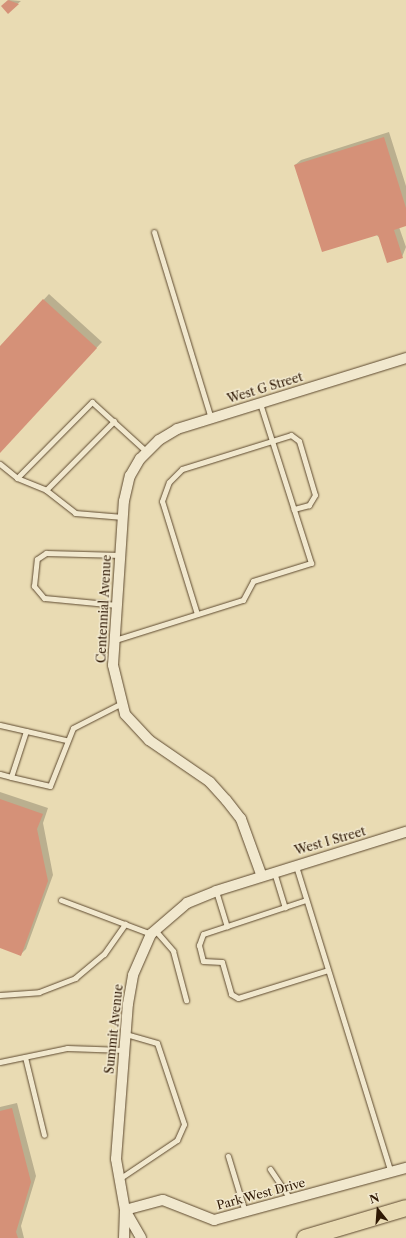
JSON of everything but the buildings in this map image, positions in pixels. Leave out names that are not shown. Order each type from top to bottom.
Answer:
[{"type":"highway","points":[[305,1238],[406,1208]]},
{"type":"street","name":"West G Street","points":[[143,456],[177,429],[406,358]]},
{"type":"street","name":"Centennial Avenue","points":[[143,456],[130,476],[123,517],[113,665],[125,714],[149,740],[210,782],[226,800],[241,819],[261,874]]},
{"type":"street","name":"West I Street","points":[[261,874],[406,832]]},
{"type":"street","name":"Summit Avenue","points":[[124,1238],[125,1210],[118,1179],[117,1135],[125,1034],[133,975],[153,932],[187,903],[261,874]]},
{"type":"street","name":"Park West Drive","points":[[125,1210],[163,1200],[208,1219],[245,1213],[406,1168]]},
{"type":"street","name":"Summit Avenue","points":[[125,1210],[141,1238]]},
{"type":"lane","points":[[154,232],[211,418]]},
{"type":"lane","points":[[16,478],[87,404],[95,403],[114,421],[143,456]]},
{"type":"lane","points":[[115,640],[243,600],[253,581],[311,564],[260,403]]},
{"type":"lane","points":[[46,490],[114,421]]},
{"type":"lane","points":[[197,614],[162,500],[169,482],[182,469],[291,435],[299,441],[315,495],[309,505],[294,509]]},
{"type":"lane","points":[[0,464],[16,478],[46,490],[75,513],[123,517]]},
{"type":"lane","points":[[117,605],[44,598],[34,586],[37,559],[46,553],[121,556]]},
{"type":"lane","points":[[0,774],[47,787],[52,785],[66,740],[73,728],[122,703]]},
{"type":"lane","points":[[0,725],[66,740]]},
{"type":"lane","points":[[11,777],[26,731]]},
{"type":"lane","points":[[295,864],[391,1172]]},
{"type":"lane","points":[[273,871],[285,907]]},
{"type":"lane","points":[[216,891],[228,926]]},
{"type":"lane","points":[[61,900],[125,924],[153,932],[173,951],[186,1000]]},
{"type":"lane","points":[[306,900],[203,934],[199,945],[204,962],[222,962],[235,997],[328,970]]},
{"type":"lane","points":[[0,995],[39,992],[75,978],[104,954],[125,924]]},
{"type":"lane","points":[[118,1179],[177,1140],[184,1131],[157,1043],[125,1034]]},
{"type":"lane","points":[[0,1062],[25,1056],[83,1047],[124,1050]]},
{"type":"lane","points":[[25,1056],[44,1135]]},
{"type":"lane","points":[[228,1156],[245,1213]]},
{"type":"lane","points":[[270,1169],[291,1200]]}]
